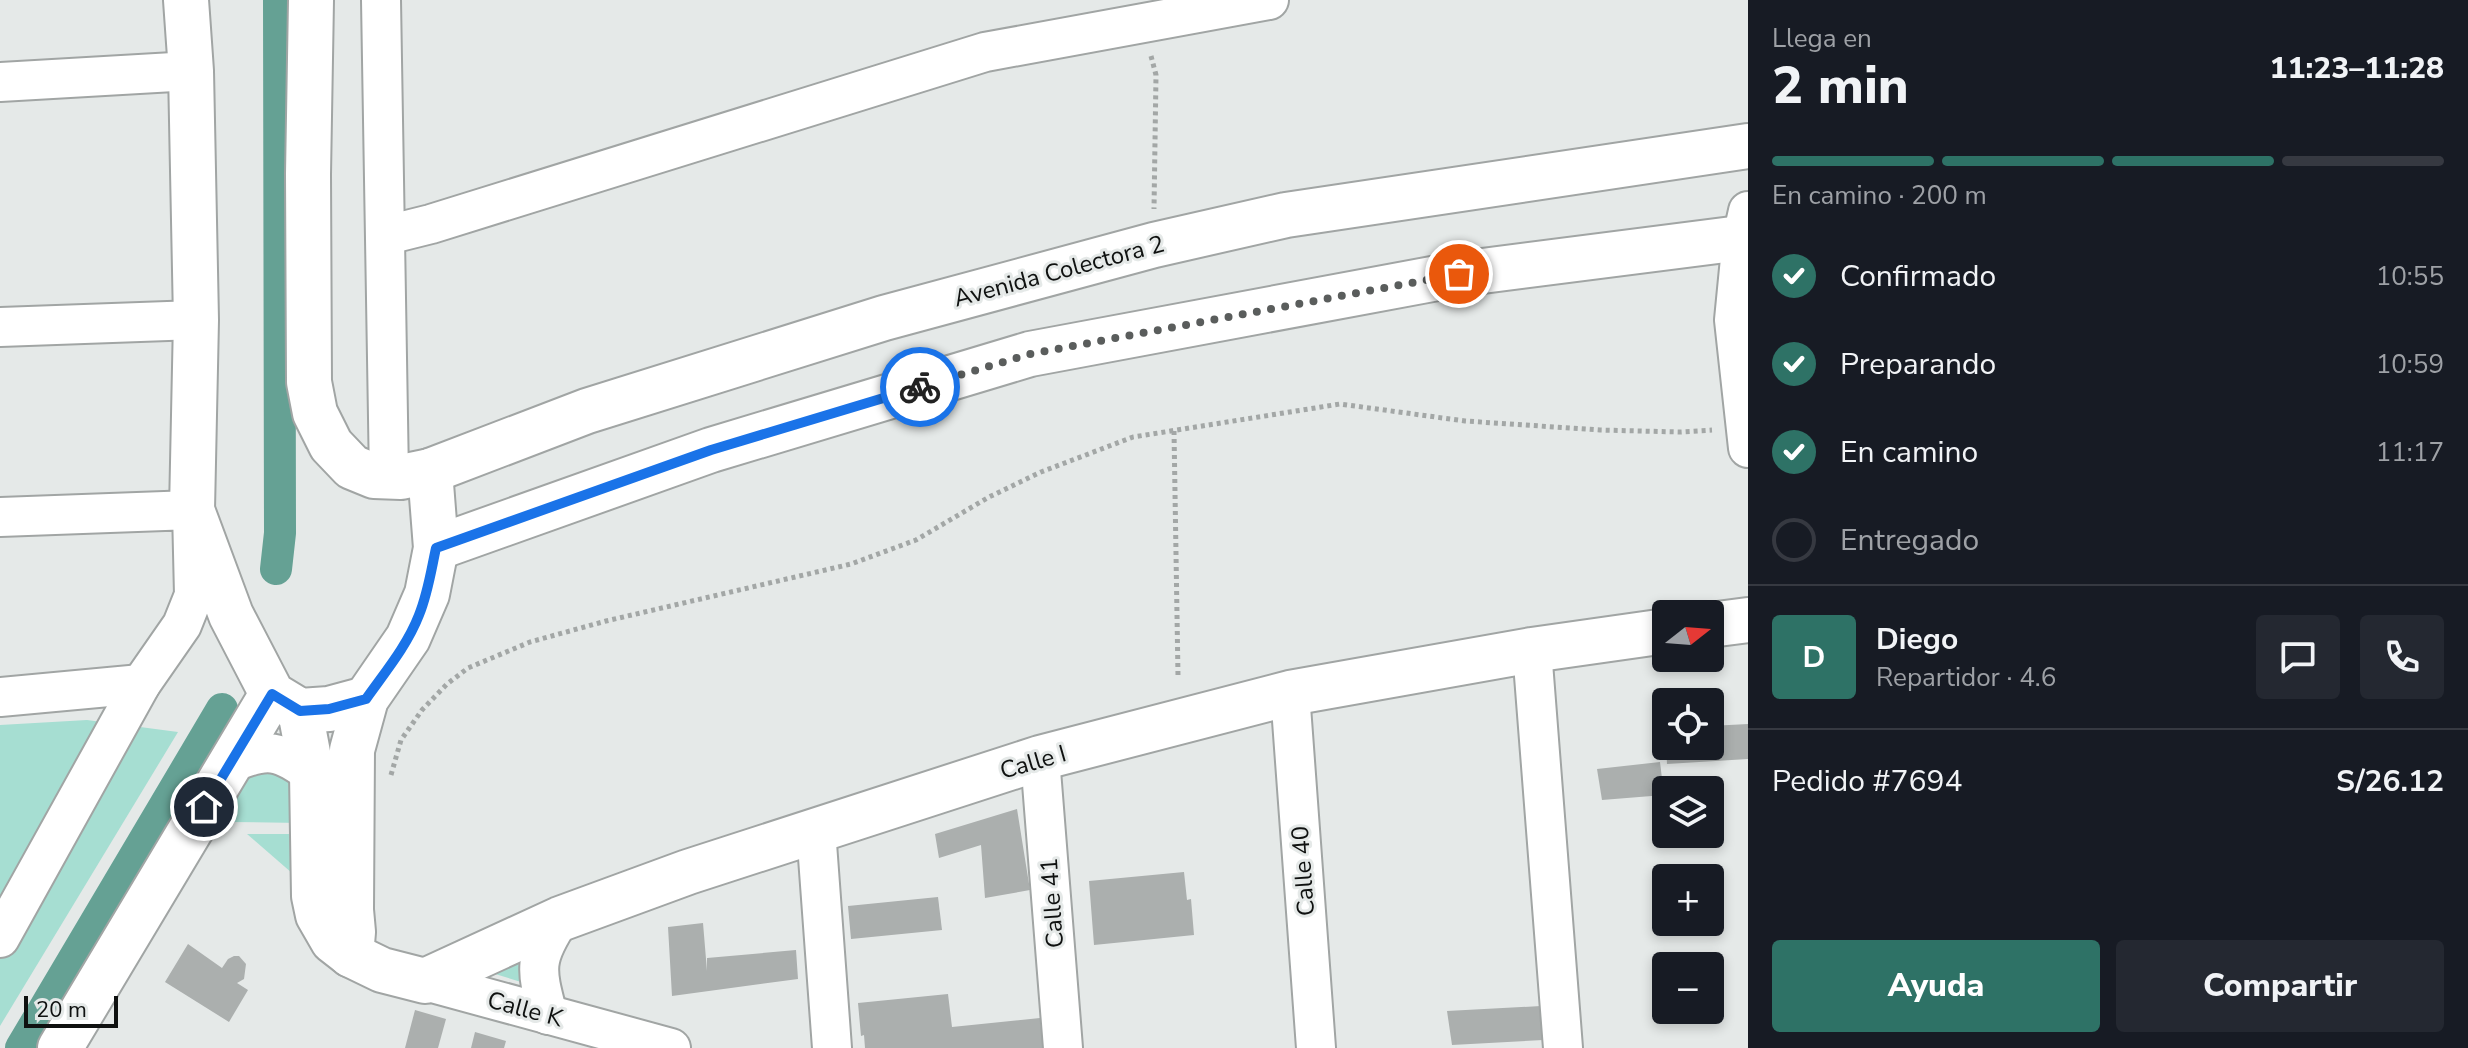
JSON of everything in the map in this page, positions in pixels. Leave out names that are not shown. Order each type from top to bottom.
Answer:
[{"type":"street","points":[[0,938],[141,684],[182,625],[194,595],[192,510],[196,320],[191,71],[186,0]]},
{"type":"street","points":[[311,0],[309,382],[315,413],[331,445],[352,467],[374,476],[410,474]]},
{"type":"street","points":[[351,955],[352,750],[366,699],[418,618],[427,594],[436,548],[410,474],[387,235],[381,0]]},
{"type":"street","points":[[387,235],[985,52],[1269,0]]},
{"type":"street","points":[[0,82],[191,71]]},
{"type":"street","name":"Avenida Colectora 2","points":[[410,474],[587,411],[884,318],[1154,245],[1286,215],[1748,146]]},
{"type":"street","points":[[436,548],[711,450],[1030,354],[1459,274],[1746,229],[1734,320],[1747,438]]},
{"type":"street","points":[[0,327],[196,320]]},
{"type":"street","points":[[0,517],[192,510]]},
{"type":"street","points":[[192,510],[231,615],[286,703],[312,774],[314,896],[318,915],[333,941],[351,955],[382,970],[425,981]]},
{"type":"street","points":[[1724,623],[1748,620]]},
{"type":"street","name":"Calle I","points":[[425,981],[560,919],[688,872],[1040,758],[1290,693],[1532,650],[1652,633]]},
{"type":"street","points":[[1532,650],[1563,1048]]},
{"type":"street","points":[[0,697],[141,684]]},
{"type":"street","name":"Calle 40","points":[[1290,693],[1316,1048]]},
{"type":"street","points":[[286,703],[329,709],[366,699]]},
{"type":"street","points":[[60,1048],[230,764],[286,703]]},
{"type":"street","points":[[230,764],[263,752],[276,753],[288,757],[312,774]]},
{"type":"street","name":"Calle 41","points":[[1040,758],[1063,1048]]},
{"type":"street","points":[[816,830],[832,1048]]},
{"type":"street","points":[[548,1015],[540,987],[539,958],[560,919]]},
{"type":"street","name":"Calle K","points":[[425,981],[671,1048]]},
{"type":"path","points":[[1143,24],[1156,75],[1154,245]]},
{"type":"path","points":[[390,781],[401,740],[422,710],[468,668],[530,642],[606,621],[851,564],[916,540],[989,497],[1041,472],[1133,437],[1340,404],[1465,421],[1747,438]]},
{"type":"path","points":[[1174,431],[1178,676]]},
{"type":"green space","points":[[87,720],[178,732],[0,1026],[0,725]]},
{"type":"green space","points":[[248,770],[291,773],[301,823],[230,822],[217,813]]},
{"type":"green space","points":[[247,834],[301,834],[300,880]]},
{"type":"green space","points":[[530,952],[534,986],[492,973]]},
{"type":"building","points":[[1748,724],[1748,759],[1667,764],[1667,760],[1724,760],[1724,725]]},
{"type":"building","points":[[1660,762],[1662,776],[1652,776],[1652,796],[1602,800],[1597,769]]},
{"type":"building","points":[[1017,809],[1030,890],[985,898],[981,845],[939,858],[935,834]]},
{"type":"building","points":[[1184,872],[1187,900],[1191,899],[1194,935],[1094,945],[1089,881]]},
{"type":"building","points":[[938,897],[942,930],[851,939],[848,906]]},
{"type":"building","points":[[703,923],[707,971],[707,958],[796,950],[798,979],[672,996],[668,927]]},
{"type":"building","points":[[188,944],[222,968],[234,956],[239,956],[246,964],[244,979],[237,983],[248,990],[229,1022],[165,982]]},
{"type":"building","points":[[948,994],[952,1027],[1040,1018],[1043,1048],[865,1048],[858,1003]]},
{"type":"building","points":[[1541,1006],[1543,1040],[1452,1045],[1447,1011]]},
{"type":"building","points":[[415,1010],[446,1019],[438,1048],[405,1048]]},
{"type":"building","points":[[475,1032],[506,1041],[504,1048],[471,1048]]},
{"type":"waterway","points":[[276,569],[280,533],[279,0]]},
{"type":"waterway","points":[[21,1048],[222,709]]},
{"type":"way so far","points":[[920,387],[1030,354],[1459,274]]},
{"type":"route","points":[[204,807],[272,694],[300,711],[329,709],[366,699],[418,618],[427,594],[436,548],[711,450],[920,387]]}]
